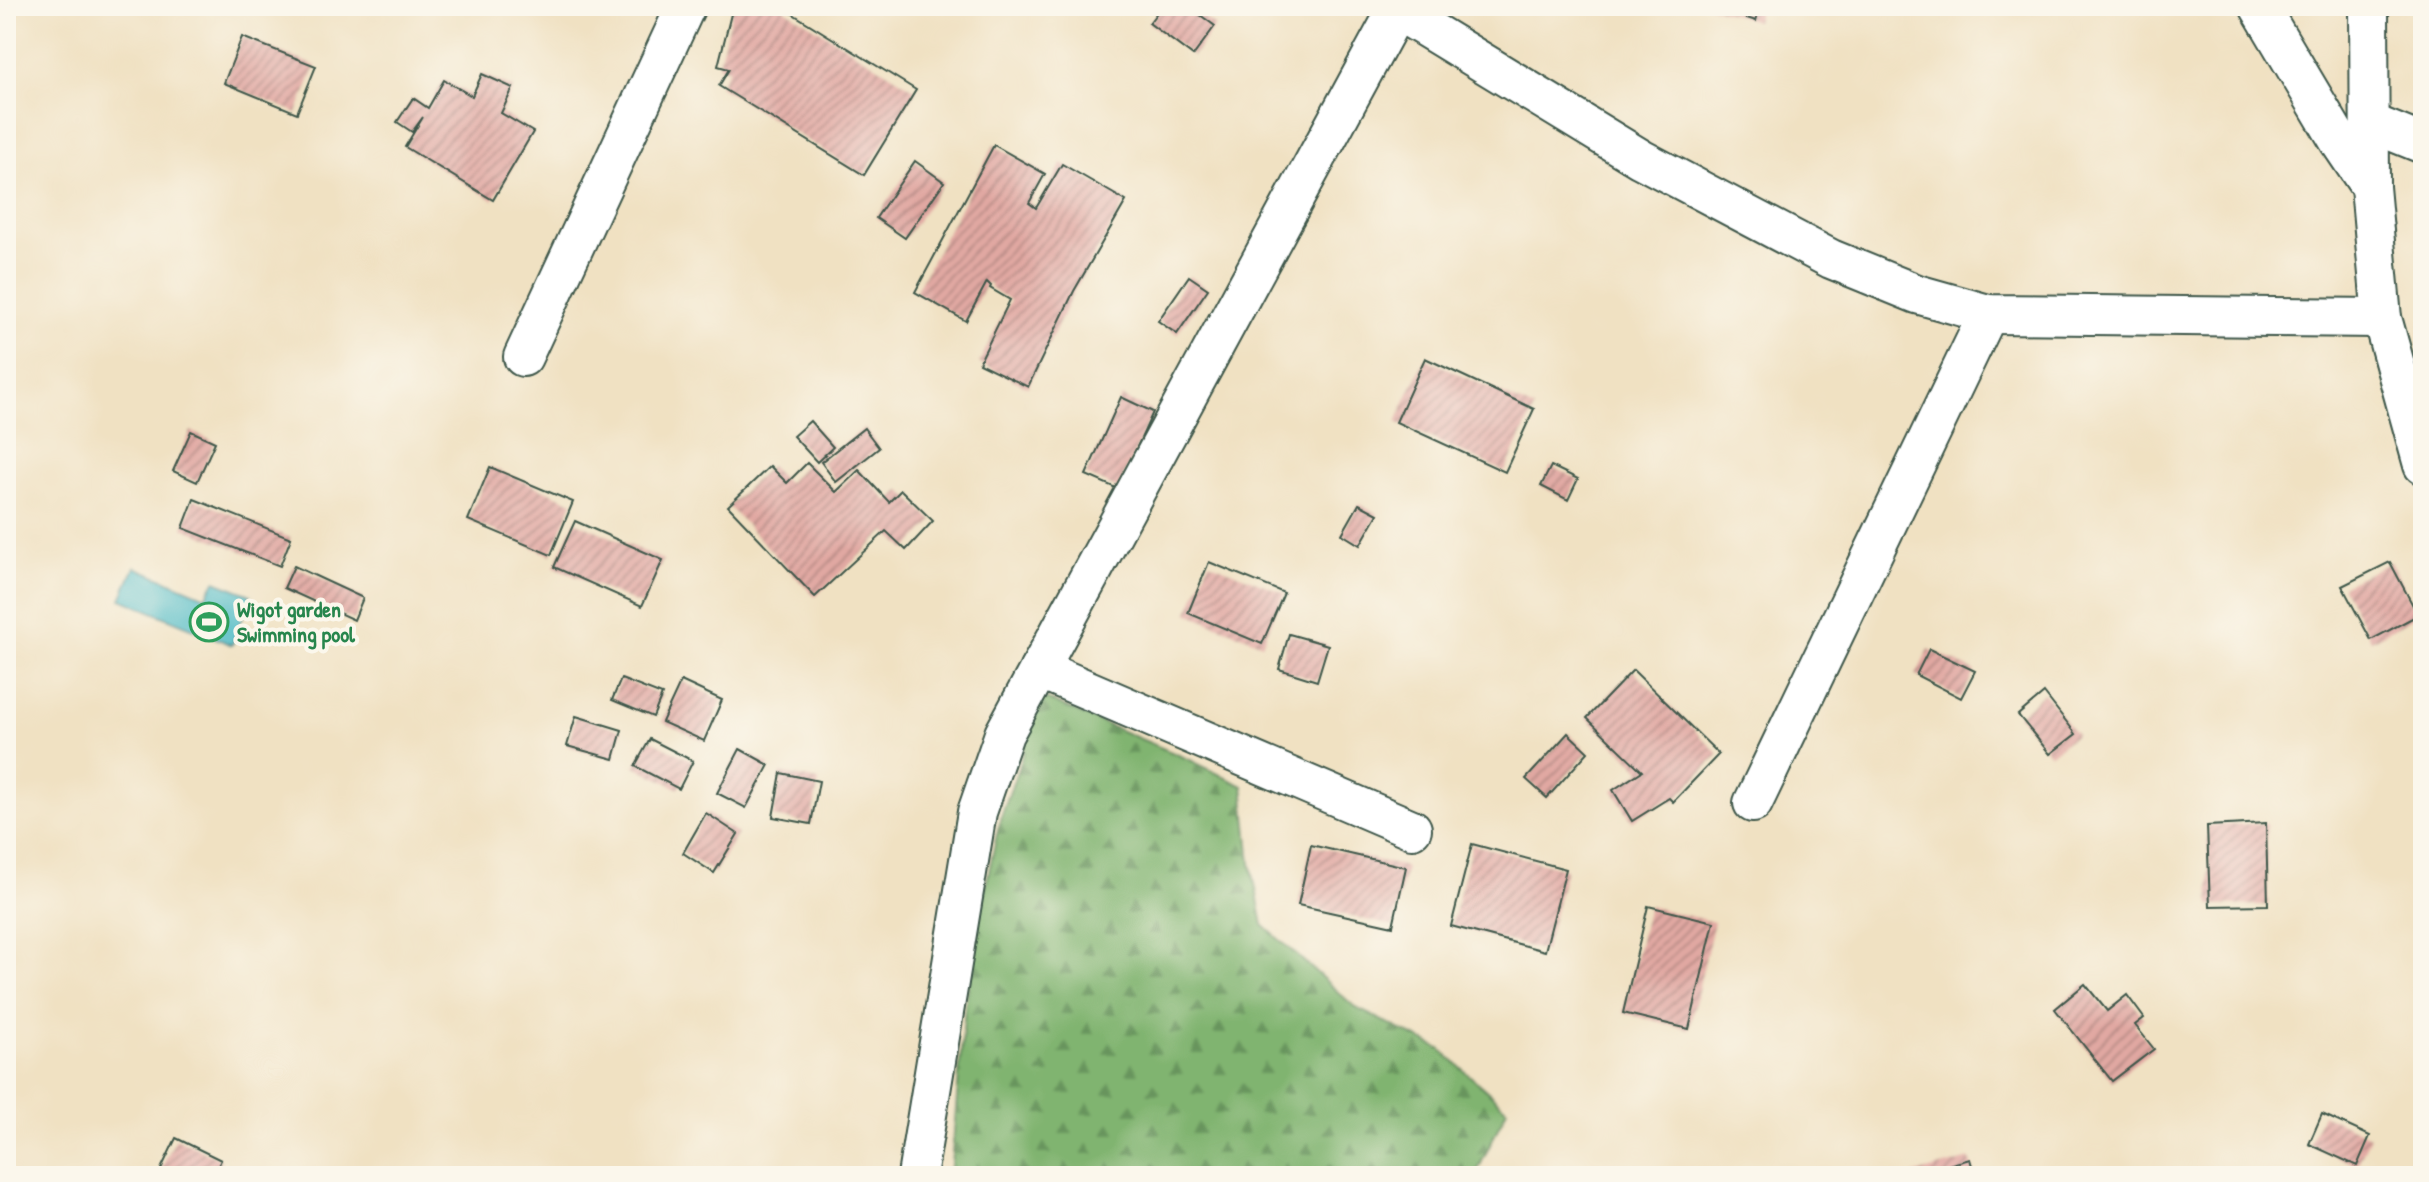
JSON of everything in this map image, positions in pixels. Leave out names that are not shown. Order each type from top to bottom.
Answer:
[{"type":"street","points":[[523,357],[686,6]]},
{"type":"street","points":[[2259,6],[2370,187]]},
{"type":"street","points":[[2369,6],[2370,187],[2382,318],[2423,465]]},
{"type":"street","points":[[917,1176],[977,812],[1004,734],[1396,7],[1641,159],[1831,259],[1917,294],[1988,314],[2382,318]]},
{"type":"street","points":[[2371,123],[2423,144]]},
{"type":"street","points":[[1753,803],[1988,314]]},
{"type":"street","points":[[1039,669],[1412,829]]},
{"type":"green space","points":[[1027,691],[1188,759],[1243,786],[1251,863],[1263,925],[1356,1008],[1440,1049],[1507,1109],[1475,1176],[950,1176],[965,1007],[982,903],[1000,820],[1024,751]]},
{"type":"water","name":"Wigot garden Swimming pool","points":[[135,567],[206,597],[215,581],[251,595],[232,645],[121,599]]},
{"type":"building","points":[[733,6],[780,6],[916,90],[864,175],[719,86],[729,69],[718,66]]},
{"type":"building","points":[[1162,6],[1188,6],[1215,26],[1193,56],[1149,23]]},
{"type":"building","points":[[1709,6],[1760,6],[1756,21]]},
{"type":"building","points":[[242,37],[316,66],[297,113],[224,83]]},
{"type":"building","points":[[482,74],[513,88],[501,113],[533,132],[493,200],[405,147],[423,117],[412,132],[397,122],[413,98],[428,108],[444,80],[472,96]]},
{"type":"building","points":[[994,145],[1045,174],[1029,203],[1036,208],[1062,164],[1126,201],[1074,291],[1028,387],[979,363],[1010,300],[990,288],[987,282],[966,321],[915,292]]},
{"type":"building","points":[[915,161],[944,182],[905,238],[876,218]]},
{"type":"building","points":[[1189,276],[1208,289],[1177,334],[1158,321]]},
{"type":"building","points":[[1425,358],[1534,409],[1505,472],[1396,422]]},
{"type":"building","points":[[1121,397],[1153,412],[1118,489],[1086,475]]},
{"type":"building","points":[[810,421],[833,447],[817,462],[793,436]]},
{"type":"building","points":[[864,428],[879,448],[836,482],[821,462]]},
{"type":"building","points":[[191,431],[215,442],[197,482],[173,471]]},
{"type":"building","points":[[807,463],[836,492],[859,470],[889,502],[901,490],[933,521],[906,550],[886,531],[815,597],[728,506],[770,466],[787,483]]},
{"type":"building","points":[[1551,466],[1578,479],[1568,500],[1541,486]]},
{"type":"building","points":[[490,467],[573,502],[551,555],[468,520]]},
{"type":"building","points":[[194,499],[291,538],[280,566],[183,528]]},
{"type":"building","points":[[1359,504],[1378,514],[1360,545],[1342,534]]},
{"type":"building","points":[[575,521],[663,560],[642,606],[554,567]]},
{"type":"building","points":[[1209,562],[1284,593],[1262,644],[1188,613]]},
{"type":"building","points":[[2390,562],[2418,615],[2371,640],[2342,586]]},
{"type":"building","points":[[294,566],[363,598],[354,620],[284,588]]},
{"type":"building","points":[[1289,634],[1328,645],[1317,681],[1279,669]]},
{"type":"building","points":[[1929,649],[1975,671],[1961,698],[1916,675]]},
{"type":"building","points":[[1633,670],[1719,754],[1673,802],[1669,798],[1632,821],[1613,790],[1642,771],[1587,718]]},
{"type":"building","points":[[621,679],[662,695],[653,717],[612,700]]},
{"type":"building","points":[[681,681],[722,700],[704,741],[662,722]]},
{"type":"building","points":[[2044,693],[2076,734],[2050,754],[2018,715]]},
{"type":"building","points":[[576,716],[622,730],[614,759],[567,746]]},
{"type":"building","points":[[1568,733],[1588,752],[1547,798],[1526,779]]},
{"type":"building","points":[[650,739],[693,761],[679,789],[635,766]]},
{"type":"building","points":[[740,749],[769,765],[746,808],[717,793]]},
{"type":"building","points":[[781,773],[819,781],[811,824],[773,817]]},
{"type":"building","points":[[706,813],[738,834],[714,873],[683,853]]},
{"type":"building","points":[[2266,823],[2268,905],[2210,906],[2207,826]]},
{"type":"building","points":[[1472,844],[1566,869],[1545,951],[1451,926]]},
{"type":"building","points":[[1311,845],[1406,867],[1393,926],[1298,905]]},
{"type":"building","points":[[1648,906],[1714,922],[1689,1029],[1623,1013]]},
{"type":"building","points":[[2085,984],[2107,1011],[2127,995],[2144,1018],[2135,1025],[2154,1049],[2112,1081],[2055,1009]]},
{"type":"building","points":[[2322,1114],[2370,1136],[2357,1166],[2309,1144]]},
{"type":"building","points":[[176,1138],[221,1160],[213,1176],[175,1176],[161,1169]]},
{"type":"building","points":[[1970,1159],[1975,1176],[1912,1176],[1912,1175]]},
{"type":"place","name":"Wigot garden Swimming pool","points":[[209,622]]}]
